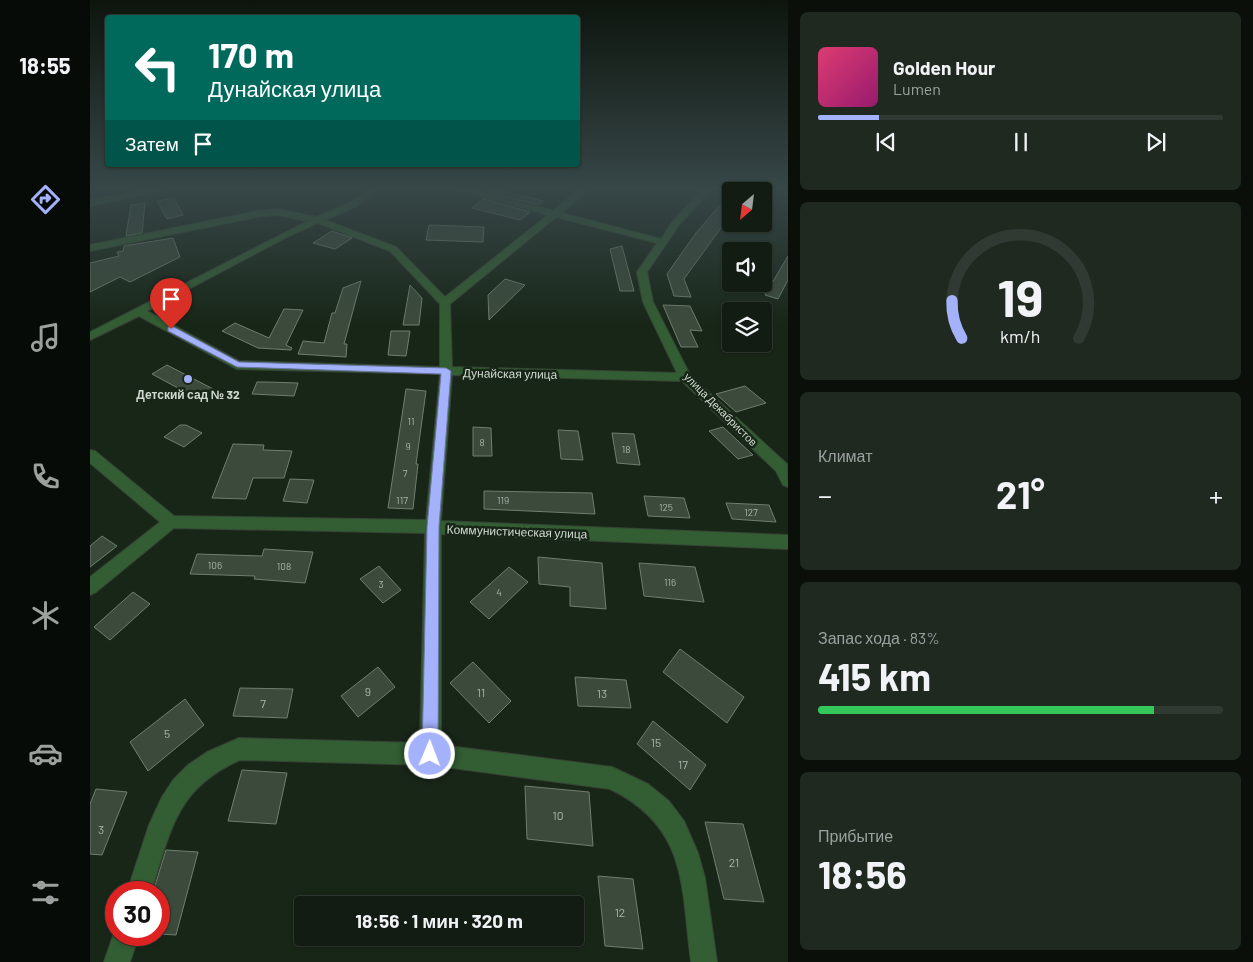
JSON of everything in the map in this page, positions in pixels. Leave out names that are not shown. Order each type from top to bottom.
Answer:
[{"type":"street","points":[[90,248],[154,235]]},
{"type":"street","points":[[90,337],[288,235]]},
{"type":"street","points":[[356,235],[393,249],[445,303],[446,371],[433,527],[430,754]]},
{"type":"street","points":[[445,303],[529,235]]},
{"type":"street","points":[[636,235],[663,242]]},
{"type":"street","name":"улица Декабристов","points":[[668,235],[642,272],[648,302],[685,377],[786,472]]},
{"type":"street","name":"Дунайская улица","points":[[138,311],[237,364],[685,377]]},
{"type":"street","points":[[90,455],[171,522],[90,587]]},
{"type":"street","name":"Коммунистическая улица","points":[[171,522],[433,527],[788,542]]},
{"type":"street","points":[[143,881],[163,816],[183,785],[195,772],[216,757],[239,749],[430,754],[612,778],[636,786],[657,803],[675,825],[687,852],[704,962]]},
{"type":"street","points":[[117,962],[122,946]]},
{"type":"building","points":[[326,235],[343,235],[352,238],[335,249],[313,243]]},
{"type":"building","points":[[427,235],[483,235],[483,242],[426,240]]},
{"type":"building","points":[[695,235],[716,235],[684,279],[691,297],[674,296],[667,274]]},
{"type":"building","points":[[173,238],[180,257],[130,282],[120,277],[90,292],[90,263],[119,256],[117,252],[123,251],[124,246]]},
{"type":"building","points":[[622,246],[634,291],[620,291],[610,249]]},
{"type":"building","points":[[788,256],[788,280],[778,299],[765,295],[767,292],[772,292],[772,283]]},
{"type":"building","points":[[505,279],[525,285],[489,320],[488,295]]},
{"type":"building","points":[[361,281],[344,344],[347,344],[346,357],[298,354],[303,341],[324,343],[332,313],[335,313],[343,288]]},
{"type":"building","points":[[410,285],[422,298],[419,325],[403,325]]},
{"type":"building","points":[[663,305],[690,306],[702,331],[690,330],[698,347],[681,347]]},
{"type":"building","points":[[284,309],[303,310],[286,345],[292,348],[291,350],[258,348],[222,331],[235,323],[269,338]]},
{"type":"building","points":[[391,331],[410,331],[406,356],[388,355]]},
{"type":"building","points":[[167,365],[215,390],[200,400],[152,374]]},
{"type":"building","points":[[257,382],[298,383],[294,396],[252,394]]},
{"type":"building","points":[[745,386],[766,403],[736,412],[716,394]]},
{"type":"building","points":[[406,389],[426,391],[416,464],[418,464],[413,509],[388,508]]},
{"type":"building","points":[[180,425],[186,425],[202,433],[184,447],[164,437]]},
{"type":"building","points":[[473,427],[491,428],[492,456],[473,456]]},
{"type":"building","points":[[723,427],[753,455],[738,459],[709,431]]},
{"type":"building","points":[[558,430],[578,431],[583,460],[561,459]]},
{"type":"building","points":[[612,433],[634,434],[640,465],[617,463]]},
{"type":"building","points":[[233,444],[264,445],[263,450],[292,451],[284,478],[253,478],[246,499],[212,498]]},
{"type":"building","points":[[290,479],[314,480],[307,503],[283,501]]},
{"type":"building","points":[[484,491],[592,493],[595,514],[484,509]]},
{"type":"building","points":[[644,496],[684,498],[690,518],[648,516]]},
{"type":"building","points":[[726,503],[769,505],[776,522],[732,519]]},
{"type":"building","points":[[102,536],[117,546],[90,567],[90,546]]},
{"type":"building","points":[[264,549],[313,552],[305,583],[254,579],[255,576],[190,574],[197,554],[262,556]]},
{"type":"building","points":[[538,557],[602,563],[606,609],[570,606],[570,587],[539,584]]},
{"type":"building","points":[[639,563],[695,567],[704,602],[644,596]]},
{"type":"building","points":[[379,566],[401,590],[383,603],[360,579]]},
{"type":"building","points":[[509,567],[528,582],[489,619],[470,602]]},
{"type":"building","points":[[133,592],[150,604],[110,640],[94,627]]},
{"type":"building","points":[[680,649],[744,697],[727,723],[663,672]]},
{"type":"building","points":[[473,662],[511,701],[489,723],[450,683]]},
{"type":"building","points":[[378,667],[395,687],[358,717],[341,696]]},
{"type":"building","points":[[575,677],[626,680],[631,708],[578,706]]},
{"type":"building","points":[[240,688],[293,689],[287,718],[233,716]]},
{"type":"building","points":[[185,699],[204,725],[148,771],[130,742]]},
{"type":"building","points":[[653,721],[706,765],[690,790],[637,744]]},
{"type":"building","points":[[242,770],[287,773],[276,824],[228,821]]},
{"type":"building","points":[[525,786],[589,792],[593,846],[527,839]]},
{"type":"building","points":[[96,789],[127,792],[102,855],[90,854],[90,804]]},
{"type":"building","points":[[705,822],[743,824],[764,902],[724,899]]},
{"type":"building","points":[[166,850],[198,852],[176,935],[170,935],[170,881],[156,881]]},
{"type":"building","points":[[598,876],[633,879],[643,949],[605,946]]},
{"type":"place","name":"Детский сад № 32","points":[[188,379]]},
{"type":"route","points":[[171,329],[237,364],[446,371],[433,527],[430,754]]}]
